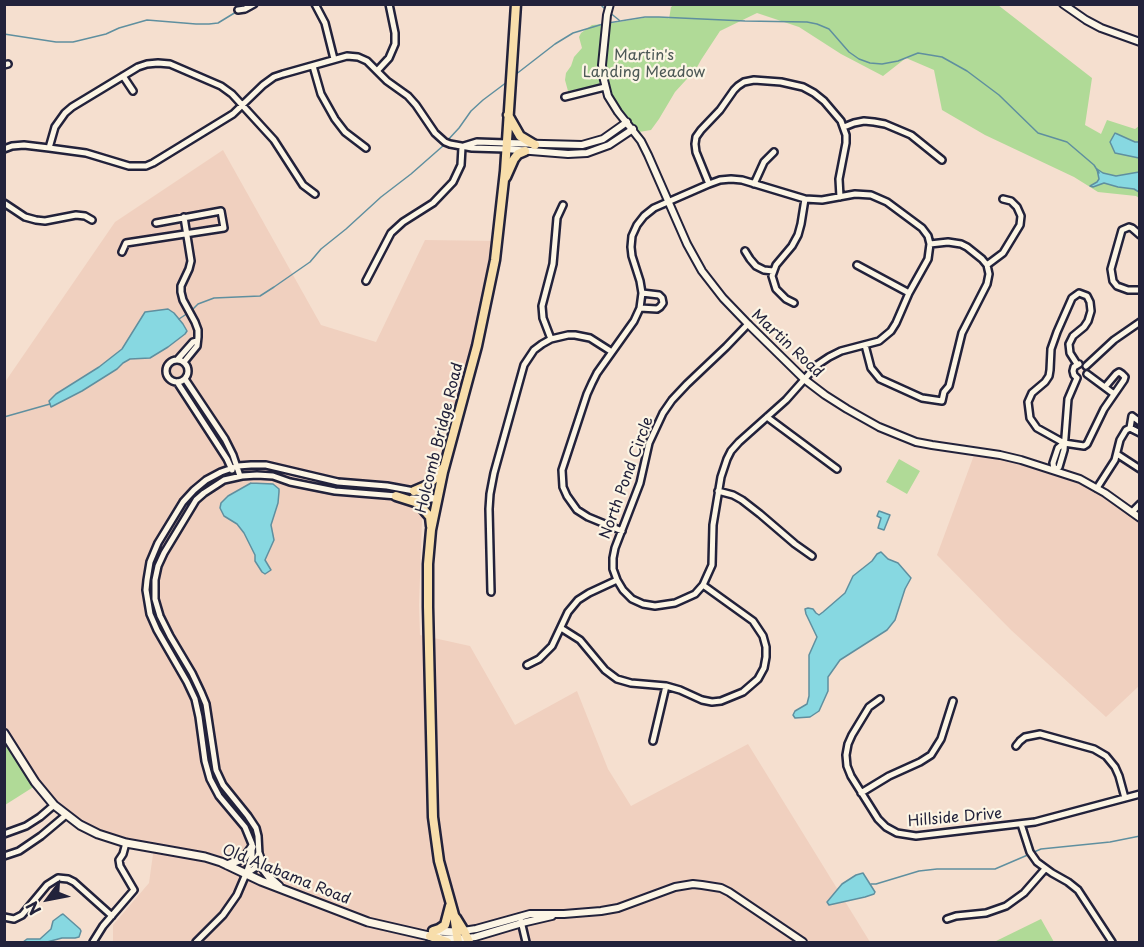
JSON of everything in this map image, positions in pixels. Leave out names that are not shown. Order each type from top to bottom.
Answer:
[{"type":"main road","name":"Holcomb Bridge Road","points":[[462,937],[439,861],[435,835],[432,800],[429,564],[431,531],[437,499],[485,312],[497,243],[504,183],[516,4]]},
{"type":"main road","points":[[508,115],[520,136],[535,145]]},
{"type":"main road","points":[[504,183],[514,159],[525,151]]},
{"type":"main road","points":[[414,490],[432,481],[440,473],[445,463]]},
{"type":"main road","points":[[396,496],[418,503],[430,517],[431,531]]},
{"type":"main road","name":"Old Alabama Road","points":[[4,733],[35,783],[54,805],[88,829],[116,841],[205,857],[359,919],[390,927],[419,929],[462,937]]},
{"type":"main road","points":[[226,865],[244,858],[252,847]]},
{"type":"main road","points":[[259,855],[264,870],[283,889]]},
{"type":"main road","points":[[431,933],[445,925],[451,903]]},
{"type":"main road","points":[[431,933],[447,942]]},
{"type":"street","points":[[238,10],[254,4]]},
{"type":"street","points":[[315,4],[324,23],[334,59]]},
{"type":"street","points":[[377,71],[389,58],[394,44],[395,33],[389,4]]},
{"type":"street","name":"Martin Road","points":[[610,4],[602,65],[605,87],[613,105],[633,129],[648,155],[687,244],[702,271],[723,298],[804,379],[846,409],[900,437],[932,446],[1000,454],[1054,470],[1097,488],[1140,518]]},
{"type":"street","points":[[1063,4],[1101,28],[1140,42]]},
{"type":"street","points":[[4,149],[18,145],[49,148],[86,153],[129,166],[146,166],[223,121],[274,77],[347,56],[367,61],[387,81],[412,100],[440,138],[462,147],[573,146],[593,142],[609,135],[627,122]]},
{"type":"street","points":[[49,148],[55,127],[65,112],[138,67],[147,64],[170,64],[221,86],[232,94],[274,140],[303,185],[315,194]]},
{"type":"street","points":[[313,66],[321,94],[335,119],[345,132],[366,148]]},
{"type":"street","points":[[123,76],[133,91]]},
{"type":"street","points":[[709,184],[696,152],[696,137],[700,130],[720,110],[734,90],[744,82],[754,80],[781,82],[803,87],[814,93],[824,101],[844,127],[846,143],[839,179],[840,197]]},
{"type":"street","points":[[565,97],[605,87]]},
{"type":"street","points":[[844,127],[864,121],[885,124],[911,135],[942,160]]},
{"type":"street","points":[[506,146],[525,151],[588,153],[609,145],[633,129]]},
{"type":"street","points":[[366,281],[391,233],[403,222],[433,203],[453,182],[461,165],[462,147]]},
{"type":"street","points":[[754,184],[764,162],[774,152]]},
{"type":"street","points":[[527,666],[539,659],[552,646],[568,612],[578,600],[617,580],[632,599],[643,604],[666,605],[695,594],[703,585],[712,565],[713,525],[718,491],[723,469],[731,451],[786,400],[817,365],[841,351],[879,340],[891,331],[928,259],[930,244],[922,228],[880,198],[862,194],[822,200],[804,199],[742,180],[731,179],[720,180],[669,201],[644,216],[632,236],[632,256],[642,293],[640,308],[634,321],[597,374],[587,394],[564,463],[562,478],[567,496],[577,510],[588,518],[622,531]]},
{"type":"street","points":[[794,303],[776,289],[773,271],[798,235],[804,199]]},
{"type":"street","points":[[987,266],[1003,254],[1020,225],[1017,207],[1011,201],[1003,199]]},
{"type":"street","points":[[4,203],[25,217],[36,220],[45,221],[76,215],[92,220]]},
{"type":"street","points":[[550,339],[543,318],[542,306],[553,264],[557,218],[563,205]]},
{"type":"street","points":[[122,252],[126,243],[224,228],[221,211],[156,223]]},
{"type":"street","points":[[181,361],[187,366],[189,372],[185,379],[177,382],[170,380],[166,372],[169,363],[181,361],[193,342],[197,341],[198,330],[181,292],[181,286],[191,261],[184,217]]},
{"type":"street","points":[[1140,235],[1129,227],[1122,230],[1111,275],[1117,286],[1123,289],[1140,290]]},
{"type":"street","points":[[865,345],[871,368],[880,379],[922,398],[942,401],[962,333],[987,284],[989,274],[982,259],[961,244],[948,242],[930,244]]},
{"type":"street","points":[[746,251],[756,266],[773,271]]},
{"type":"street","points":[[857,265],[909,293]]},
{"type":"street","points":[[640,308],[657,309],[663,303],[659,296],[642,293]]},
{"type":"street","points":[[1077,364],[1070,353],[1069,344],[1073,336],[1084,327],[1091,311],[1087,296],[1079,293],[1072,298],[1057,332],[1051,349],[1049,376],[1029,397],[1027,406],[1030,418],[1037,428],[1064,442],[1082,446],[1087,444],[1104,409],[1125,376],[1119,372],[1105,387]]},
{"type":"street","points":[[1086,366],[1114,340],[1140,322]]},
{"type":"street","name":"North Pond Circle","points":[[617,580],[613,569],[615,548],[640,483],[650,443],[663,413],[687,384],[748,324]]},
{"type":"street","points":[[491,592],[489,509],[494,473],[524,365],[534,350],[550,339],[568,335],[583,336],[596,341],[612,352]]},
{"type":"street","points":[[1077,364],[1086,366]]},
{"type":"street","points":[[1077,364],[1073,371],[1077,378]]},
{"type":"street","points":[[1086,366],[1088,374],[1114,394]]},
{"type":"street","points":[[1077,378],[1083,378],[1088,374]]},
{"type":"street","points":[[1054,470],[1059,466],[1064,450],[1068,399],[1077,378]]},
{"type":"street","points":[[185,379],[225,439],[233,455],[237,477]]},
{"type":"street","points":[[177,382],[227,459],[235,467]]},
{"type":"street","points":[[1097,488],[1115,460],[1120,440],[1130,428],[1132,416],[1140,422]]},
{"type":"street","points":[[767,417],[837,469]]},
{"type":"street","points":[[1130,428],[1140,433]]},
{"type":"street","points":[[1117,454],[1140,469]]},
{"type":"street","points":[[233,455],[250,465]]},
{"type":"street","points":[[221,472],[227,459]]},
{"type":"street","points":[[196,942],[223,915],[237,895],[252,856],[252,847],[245,827],[219,796],[211,780],[205,761],[195,699],[153,622],[146,590],[153,553],[182,504],[194,490],[206,480],[235,467],[266,465],[338,482],[414,490],[437,499]]},
{"type":"street","points":[[246,874],[255,868],[260,843],[256,828],[219,778],[213,756],[204,698],[159,616],[155,598],[155,580],[164,553],[196,500],[224,480],[237,477],[273,476],[290,482],[335,491],[437,499]]},
{"type":"street","points":[[718,491],[742,500],[812,556]]},
{"type":"street","points":[[1132,512],[1140,504]]},
{"type":"street","points":[[561,628],[580,640],[605,670],[616,679],[631,683],[666,686],[702,700],[721,701],[749,688],[758,679],[764,668],[766,646],[758,626],[749,617],[703,585]]},
{"type":"street","points":[[652,741],[666,686]]},
{"type":"street","name":"Hillside Drive","points":[[880,699],[869,708],[848,744],[846,755],[847,766],[861,793],[881,823],[892,831],[916,836],[1021,824],[1054,818],[1140,794]]},
{"type":"street","points":[[861,793],[931,755],[941,739],[953,701]]},
{"type":"street","points":[[1016,746],[1031,734],[1040,734],[1094,749],[1106,756],[1114,767],[1125,798]]},
{"type":"street","points":[[4,834],[26,826],[54,805]]},
{"type":"street","points":[[4,856],[19,851],[66,815]]},
{"type":"street","points":[[1021,824],[1030,852],[1037,862],[1078,890],[1112,942]]},
{"type":"street","points":[[93,942],[134,890],[120,866],[126,843]]},
{"type":"street","points":[[947,919],[1006,906],[1024,893],[1045,869]]},
{"type":"street","points":[[4,917],[14,918],[22,915],[47,885],[58,878],[74,882],[112,916]]},
{"type":"street","name":"Old Alabama Road","points":[[462,937],[539,913],[564,914],[618,908],[675,887],[693,884],[721,888],[729,892],[803,942]]},
{"type":"street","points":[[521,919],[526,942]]},
{"type":"shaded area","points":[[223,150],[321,325],[376,342],[425,240],[496,241],[470,377],[432,461],[425,482],[419,605],[420,635],[470,646],[515,725],[577,691],[608,769],[631,806],[748,744],[870,942],[113,942],[113,925],[149,883],[154,847],[83,828],[53,810],[34,785],[5,738],[5,382],[115,222]]},
{"type":"shaded area","points":[[977,447],[1050,469],[1090,485],[1139,521],[1139,686],[1106,717],[1011,630],[937,555]]},
{"type":"green space","name":"Martin's Landing Meadow","points":[[675,4],[998,5],[1092,78],[1085,125],[1101,134],[1107,120],[1135,129],[1139,126],[1139,198],[1098,192],[1074,177],[985,135],[942,110],[934,70],[906,58],[883,76],[841,54],[799,27],[757,13],[720,31],[696,69],[675,92],[651,130],[639,132],[618,106],[604,75],[607,24],[649,17],[668,17],[669,19],[671,7]]},
{"type":"green space","points":[[605,24],[601,79],[598,86],[580,92],[579,89],[568,91],[566,73],[574,57],[582,48],[579,37],[581,33],[592,25]]},
{"type":"green space","points":[[899,459],[920,471],[907,494],[886,482]]},
{"type":"green space","points":[[4,738],[35,786],[5,805],[4,805]]},
{"type":"green space","points":[[1041,919],[1054,942],[994,942]]},
{"type":"water","points":[[1115,133],[1139,142],[1139,158],[1115,153],[1110,142]]},
{"type":"water","points":[[1097,169],[1116,176],[1139,172],[1139,192],[1104,183],[1090,186],[1099,179]]},
{"type":"water","points":[[168,309],[183,324],[187,331],[185,334],[150,358],[130,359],[82,391],[51,407],[49,401],[56,394],[99,367],[122,349],[145,312]]},
{"type":"water","points":[[251,483],[273,484],[279,489],[278,503],[271,525],[274,540],[265,560],[271,570],[265,574],[255,561],[255,555],[244,533],[237,524],[224,516],[220,508],[221,503],[228,496]]},
{"type":"water","points":[[879,511],[890,515],[884,530],[878,528],[881,518],[877,516]]},
{"type":"water","points":[[881,552],[888,559],[898,563],[911,578],[895,620],[887,630],[840,660],[828,677],[828,691],[819,711],[810,717],[795,718],[793,715],[795,711],[807,704],[809,655],[817,637],[805,609],[813,609],[819,615],[845,593],[853,576]]},
{"type":"water","points":[[863,873],[875,892],[874,894],[829,905],[827,902],[842,884]]},
{"type":"water","points":[[63,914],[80,929],[79,937],[47,942],[23,942],[27,939],[40,939],[51,929],[53,921]]},
{"type":"waterway","points":[[600,4],[605,9]]},
{"type":"waterway","points":[[4,34],[56,42],[73,42],[147,20],[209,24],[218,23],[236,12]]},
{"type":"waterway","points":[[609,12],[619,20]]},
{"type":"waterway","points":[[608,23],[645,17],[807,22],[829,29],[849,52],[870,63],[882,64],[898,61],[918,53],[942,57],[967,71],[999,95],[1038,133],[1067,142],[1094,165],[1099,173]]},
{"type":"waterway","points":[[515,75],[573,33],[603,24]]},
{"type":"waterway","points":[[447,141],[471,111],[507,82]]},
{"type":"waterway","points":[[192,310],[198,304],[214,298],[260,296],[274,287],[310,262],[321,249],[444,145]]},
{"type":"waterway","points":[[179,319],[188,313]]},
{"type":"waterway","points":[[4,417],[50,404]]},
{"type":"waterway","points":[[1034,852],[1041,849],[1110,842],[1140,836]]},
{"type":"waterway","points":[[871,884],[919,871],[995,869],[1030,854]]}]
